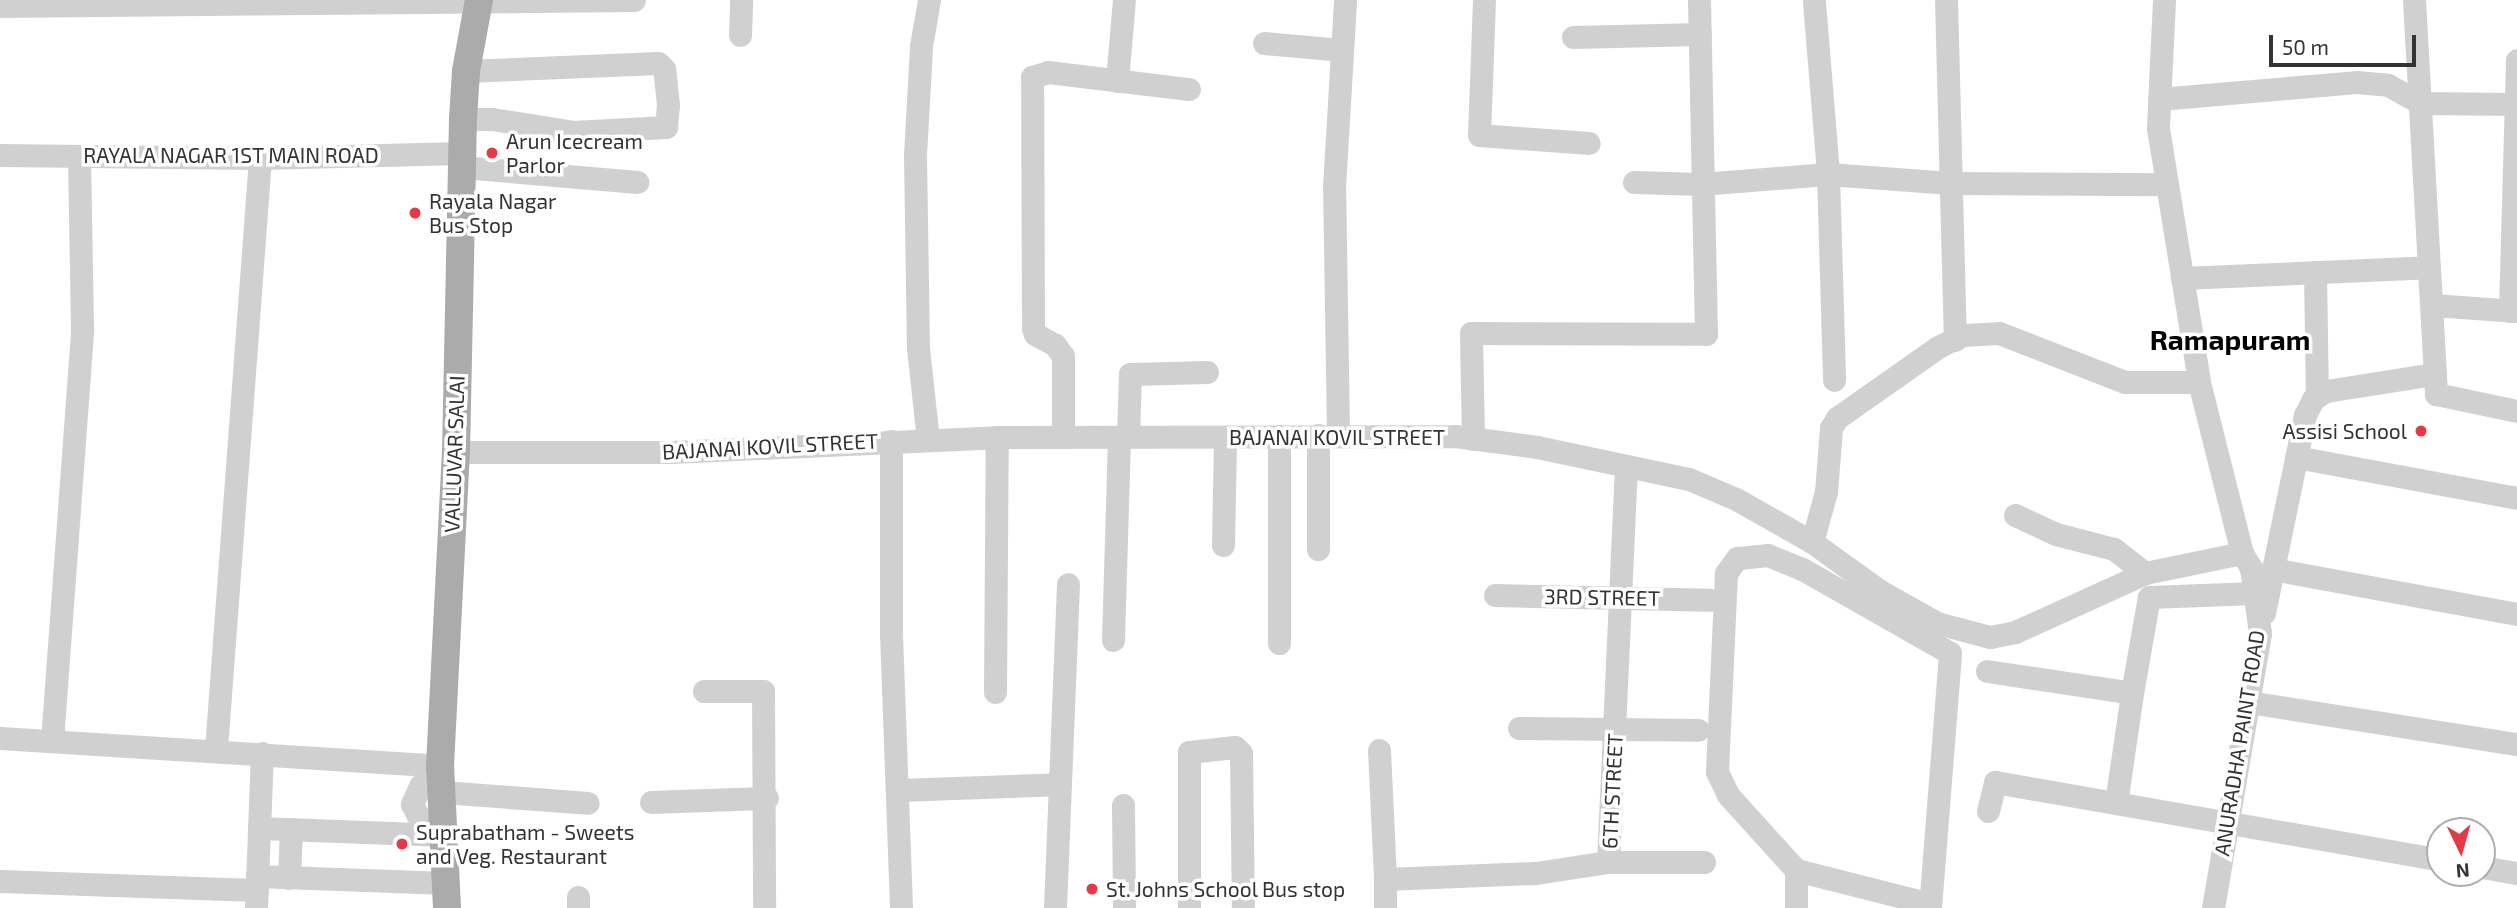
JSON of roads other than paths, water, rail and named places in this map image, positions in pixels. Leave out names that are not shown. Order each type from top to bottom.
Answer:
[{"type":"main road","name":"VALLUVAR SALAI","points":[[446,895],[441,779],[456,452],[463,119],[466,71],[479,2]]},
{"type":"street","points":[[0,6],[634,0]]},
{"type":"street","points":[[740,35],[741,0]]},
{"type":"street","points":[[928,440],[918,348],[915,155],[921,46],[929,0]]},
{"type":"street","points":[[1116,81],[1124,0]]},
{"type":"street","points":[[1318,549],[1328,435],[1334,187],[1345,0]]},
{"type":"street","points":[[1484,0],[1479,135],[1589,143]]},
{"type":"street","points":[[1473,439],[1471,333],[1706,334],[1699,0]]},
{"type":"street","points":[[1946,0],[1955,340]]},
{"type":"street","name":"ANURADHA PAINT ROAD","points":[[2164,0],[2158,128],[2199,382],[2242,553],[2251,568],[2260,633],[2213,908]]},
{"type":"street","points":[[2414,0],[2436,394],[2517,411]]},
{"type":"street","points":[[1814,2],[1828,174],[1834,380]]},
{"type":"street","points":[[1573,37],[1700,34]]},
{"type":"street","points":[[1264,43],[1342,50]]},
{"type":"street","points":[[2433,305],[2514,311],[2517,60]]},
{"type":"street","points":[[463,119],[573,132],[666,127],[668,105],[664,69],[658,63],[466,71]]},
{"type":"street","points":[[1063,436],[1063,356],[1055,345],[1035,334],[1033,327],[1032,77],[1048,72],[1189,89]]},
{"type":"street","points":[[2159,99],[2356,82],[2388,85],[2420,103],[2517,104]]},
{"type":"street","name":"RAYALA NAGAR 1ST MAIN ROAD","points":[[0,155],[462,160],[637,182]]},
{"type":"street","points":[[52,741],[82,328],[79,156]]},
{"type":"street","points":[[216,749],[260,158]]},
{"type":"street","points":[[1634,182],[1701,184],[1828,174],[1951,183],[2167,184]]},
{"type":"street","points":[[2182,278],[2429,267]]},
{"type":"street","points":[[2260,633],[2305,415],[2317,394],[2315,272]]},
{"type":"street","points":[[1812,542],[1826,492],[1831,428],[1838,418],[1938,347],[1963,335],[1999,333],[2124,382],[2199,382]]},
{"type":"street","points":[[1114,640],[1123,437],[1130,374],[1207,372]]},
{"type":"street","points":[[2317,394],[2435,374]]},
{"type":"street","name":"BAJANAI KOVIL STREET","points":[[456,452],[671,452],[1063,436],[1328,435],[1473,439],[1689,479],[1736,499],[1812,542],[1880,591],[1937,623],[1990,637],[2015,632],[2145,573],[2242,553]]},
{"type":"street","points":[[1279,436],[1279,643]]},
{"type":"street","points":[[995,692],[997,437]]},
{"type":"street","points":[[1223,545],[1225,437]]},
{"type":"street","points":[[891,441],[891,634],[899,790],[901,908]]},
{"type":"street","points":[[2296,457],[2517,498]]},
{"type":"street","name":"6TH STREET","points":[[1385,879],[1536,873],[1608,862],[1623,597],[1626,466]]},
{"type":"street","points":[[2015,515],[2056,534],[2114,550],[2145,573]]},
{"type":"street","points":[[1768,555],[1851,594],[1950,653],[1930,906],[1796,870],[1728,795],[1717,772],[1726,573],[1737,558],[1768,555]]},
{"type":"street","points":[[2272,569],[2517,614]]},
{"type":"street","points":[[1055,908],[1068,584]]},
{"type":"street","points":[[2116,803],[2149,597],[2255,593]]},
{"type":"street","name":"3RD STREET","points":[[1495,594],[1709,600]]},
{"type":"street","points":[[1987,671],[2132,692]]},
{"type":"street","points":[[704,691],[763,691],[766,798],[764,908]]},
{"type":"street","points":[[2248,702],[2517,744]]},
{"type":"street","points":[[1519,728],[1698,730]]},
{"type":"street","points":[[0,738],[262,753],[588,803]]},
{"type":"street","points":[[1189,908],[1189,752],[1235,747],[1241,753],[1243,908]]},
{"type":"street","points":[[1379,750],[1385,908]]},
{"type":"street","points":[[257,891],[262,753]]},
{"type":"street","points":[[1989,811],[1995,782],[2426,858]]},
{"type":"street","points":[[899,790],[1059,784]]},
{"type":"street","points":[[651,802],[766,798]]},
{"type":"street","points":[[1123,805],[1124,908]]},
{"type":"street","points":[[259,828],[444,832]]},
{"type":"street","points":[[289,877],[291,829]]},
{"type":"street","points":[[1608,862],[1704,862]]},
{"type":"street","points":[[2496,869],[2517,873]]},
{"type":"street","points":[[1796,870],[1796,908]]},
{"type":"street","points":[[0,881],[257,891],[289,877],[446,895]]},
{"type":"place","name":"Arun Icecream Parlor","points":[[492,153]]},
{"type":"place","name":"Rayala Nagar Bus Stop","points":[[415,213]]},
{"type":"place","name":"Assisi School","points":[[2421,431]]},
{"type":"place","name":"Suprabatham - Sweets and Veg. Restaurant","points":[[402,844]]},
{"type":"place","name":"St. Johns School Bus stop","points":[[1092,889]]},
{"type":"district","name":"Ramapuram","points":[[2230,339]]}]
